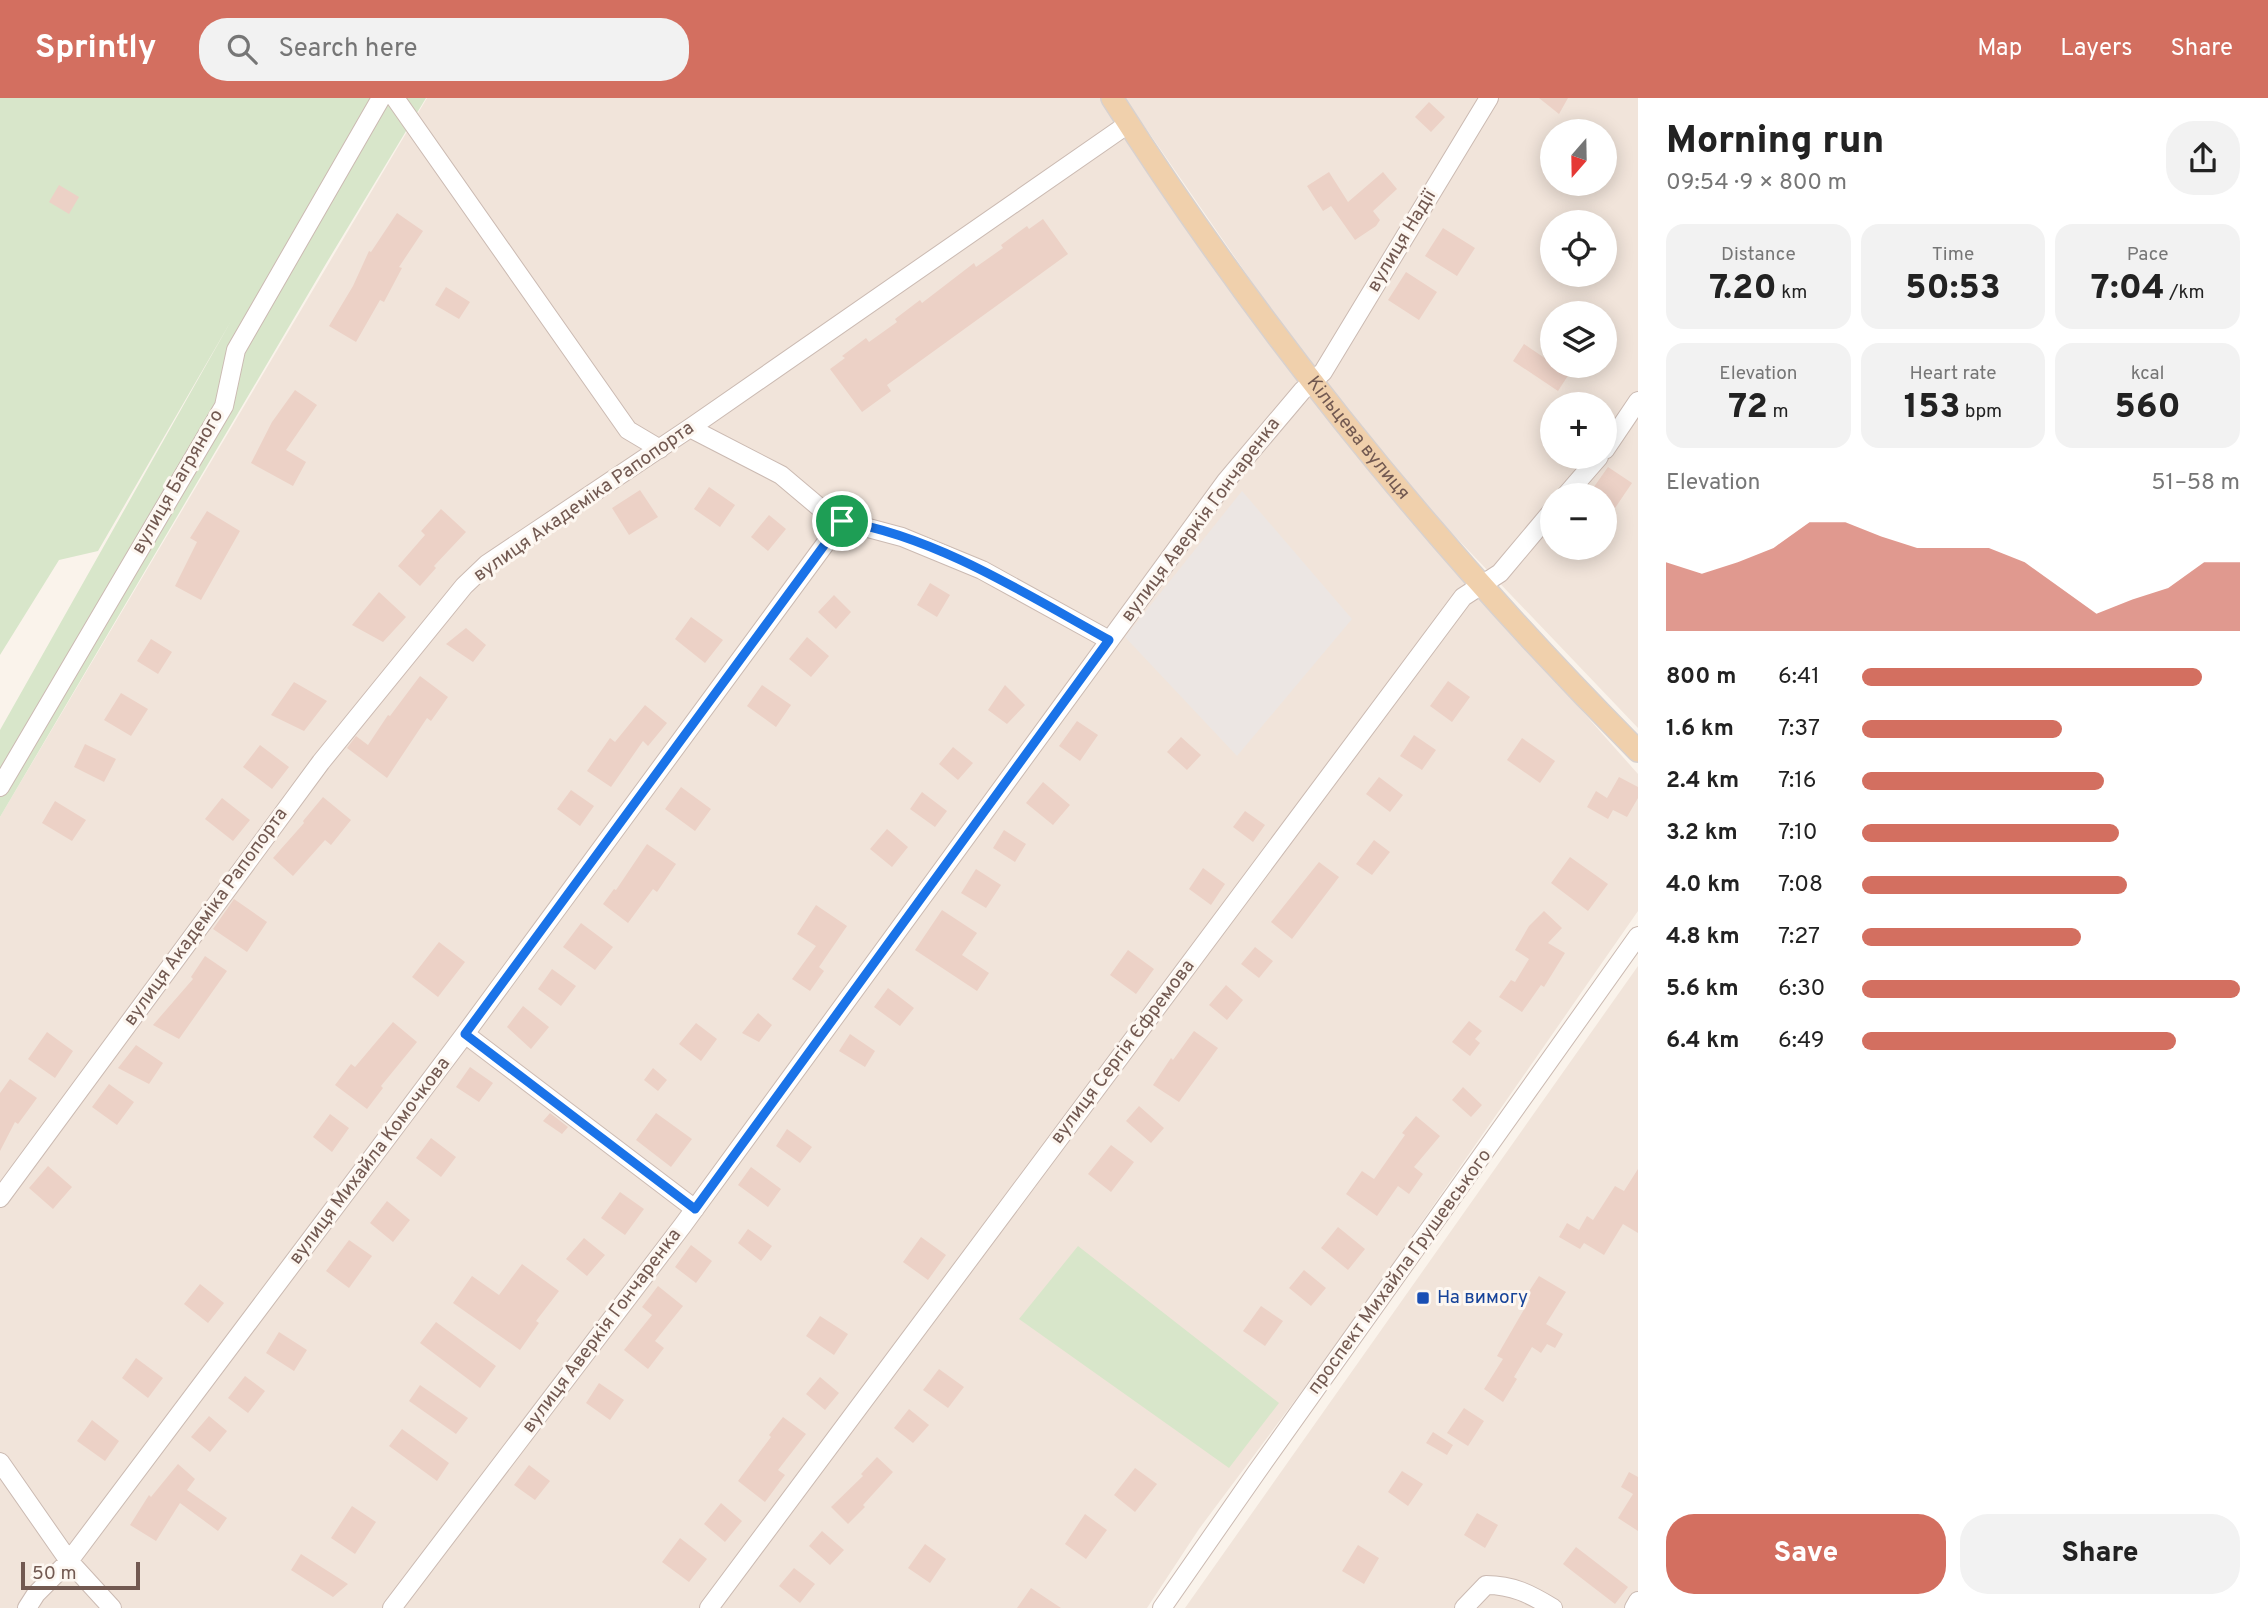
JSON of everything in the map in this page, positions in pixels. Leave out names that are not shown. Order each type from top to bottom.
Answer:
[{"type":"main road","name":"Кільцева вулиця","points":[[1112,98],[1214,249],[1313,381],[1416,509],[1638,751]]},
{"type":"street","name":"вулиця Багряного","points":[[0,787],[223,406],[236,350],[381,98]]},
{"type":"street","points":[[396,98],[628,430],[660,449]]},
{"type":"street","name":"вулиця Надії","points":[[1313,381],[1323,372],[1489,98]]},
{"type":"street","name":"вулиця Академіка Рапопорта","points":[[0,1198],[321,762],[464,586],[487,564],[660,449],[1128,124]]},
{"type":"street","name":"вулиця Аверкія Гончаренка","points":[[392,1608],[695,1209],[1226,481],[1301,391],[1313,381]]},
{"type":"street","points":[[1617,432],[1638,401]]},
{"type":"street","points":[[690,428],[781,475],[826,513],[842,521],[902,537],[982,570],[1109,640]]},
{"type":"street","points":[[1576,483],[1589,469]]},
{"type":"street","name":"вулиця Михайла Комочкова","points":[[27,1608],[36,1594],[69,1562],[465,1034],[842,521]]},
{"type":"street","name":"вулиця Сергія Єфремова","points":[[709,1608],[1463,597],[1500,573],[1540,525]]},
{"type":"street","name":"проспект Михайла Грушевського","points":[[1162,1608],[1638,936]]},
{"type":"street","points":[[465,1034],[695,1209]]},
{"type":"street","points":[[0,1462],[69,1562],[112,1608]]},
{"type":"street","points":[[1464,1608],[1486,1585],[1503,1585],[1525,1591],[1553,1608]]},
{"type":"street","points":[[1634,1608],[1638,1601]]},
{"type":"shaded area","points":[[427,98],[1107,98],[1466,580],[1638,774],[1638,911],[1337,1344],[1199,1529],[1147,1608],[0,1608],[0,817]]},
{"type":"shaded area","points":[[1125,98],[1638,98],[1638,728],[1429,509],[1292,340]]},
{"type":"shaded area","points":[[1242,491],[1352,619],[1237,756],[1125,637]]},
{"type":"shaded area","points":[[1638,966],[1638,1608],[1185,1608]]},
{"type":"green space","points":[[0,98],[426,98],[0,817],[0,730],[231,321],[98,551],[59,560],[0,655]]},
{"type":"green space","points":[[1078,1246],[1279,1403],[1229,1468],[1019,1319]]},
{"type":"building","points":[[1539,98],[1568,98],[1559,114]]},
{"type":"building","points":[[1429,102],[1445,117],[1431,132],[1415,117]]},
{"type":"building","points":[[1329,172],[1348,202],[1383,172],[1397,189],[1373,211],[1380,220],[1376,226],[1355,240],[1331,206],[1323,211],[1307,186]]},
{"type":"building","points":[[59,185],[79,197],[69,214],[49,202]]},
{"type":"building","points":[[397,213],[423,231],[399,267],[402,268],[384,302],[380,300],[356,342],[329,326],[353,286],[369,251],[371,252]]},
{"type":"building","points":[[1043,219],[1068,254],[887,385],[891,391],[862,412],[830,369],[845,358],[842,356],[866,338],[869,342],[897,322],[895,319],[920,300],[922,303],[974,263],[976,267],[1003,248],[1001,245],[1027,226],[1029,229]]},
{"type":"building","points":[[1443,228],[1475,248],[1457,276],[1425,256]]},
{"type":"building","points":[[1406,272],[1437,292],[1419,320],[1388,300]]},
{"type":"building","points":[[446,287],[470,302],[459,319],[435,305]]},
{"type":"building","points":[[1524,344],[1540,355],[1540,378],[1566,378],[1558,391],[1513,361]]},
{"type":"building","points":[[295,390],[317,405],[286,450],[306,462],[293,486],[251,463],[272,422]]},
{"type":"building","points":[[1607,469],[1611,469],[1632,483],[1617,505],[1617,483],[1597,483]]},
{"type":"building","points":[[709,487],[735,505],[720,527],[694,509]]},
{"type":"building","points":[[640,490],[658,517],[629,535],[612,508]]},
{"type":"building","points":[[441,509],[466,532],[434,566],[436,568],[420,586],[398,566],[425,535],[421,531]]},
{"type":"building","points":[[207,511],[240,531],[201,600],[175,586],[197,542],[190,538]]},
{"type":"building","points":[[769,515],[786,529],[768,551],[751,537]]},
{"type":"building","points":[[930,583],[950,595],[937,617],[917,605]]},
{"type":"building","points":[[379,592],[406,617],[383,642],[352,625]]},
{"type":"building","points":[[834,595],[851,612],[836,629],[818,612]]},
{"type":"building","points":[[691,617],[723,640],[705,663],[675,639]]},
{"type":"building","points":[[466,628],[486,645],[473,662],[446,644]]},
{"type":"building","points":[[807,637],[829,656],[811,677],[789,659]]},
{"type":"building","points":[[151,639],[172,652],[158,674],[137,661]]},
{"type":"building","points":[[420,676],[448,697],[431,721],[427,718],[387,778],[347,748],[356,736],[368,745]]},
{"type":"building","points":[[1448,681],[1470,697],[1452,722],[1430,706]]},
{"type":"building","points":[[294,682],[327,701],[304,731],[271,715]]},
{"type":"building","points":[[762,685],[791,705],[776,727],[747,706]]},
{"type":"building","points":[[1005,685],[1025,705],[1007,724],[988,710]]},
{"type":"building","points":[[121,693],[148,709],[131,736],[104,720]]},
{"type":"building","points":[[645,705],[667,723],[648,746],[643,741],[611,787],[587,771],[610,738],[615,742]]},
{"type":"building","points":[[1077,721],[1098,735],[1080,761],[1059,746]]},
{"type":"building","points":[[1414,735],[1436,750],[1422,770],[1400,756]]},
{"type":"building","points":[[1181,737],[1201,755],[1187,770],[1167,752]]},
{"type":"building","points":[[1522,738],[1555,761],[1540,783],[1507,760]]},
{"type":"building","points":[[85,744],[116,759],[104,782],[74,767]]},
{"type":"building","points":[[260,745],[289,767],[272,789],[243,767]]},
{"type":"building","points":[[953,747],[973,763],[958,780],[939,764]]},
{"type":"building","points":[[1379,777],[1403,795],[1390,812],[1366,794]]},
{"type":"building","points":[[1619,777],[1638,787],[1638,798],[1627,817],[1613,810],[1608,819],[1587,807],[1596,791],[1607,798]]},
{"type":"building","points":[[1043,782],[1070,805],[1053,825],[1026,803]]},
{"type":"building","points":[[681,787],[711,809],[695,831],[665,809]]},
{"type":"building","points":[[571,790],[594,806],[580,826],[557,809]]},
{"type":"building","points":[[922,792],[947,811],[935,827],[910,809]]},
{"type":"building","points":[[323,797],[351,820],[331,845],[325,840],[293,876],[273,858]]},
{"type":"building","points":[[222,798],[250,820],[233,841],[205,819]]},
{"type":"building","points":[[55,801],[86,820],[72,841],[42,823]]},
{"type":"building","points":[[1245,811],[1265,825],[1253,842],[1233,827]]},
{"type":"building","points":[[887,829],[908,847],[892,867],[870,849]]},
{"type":"building","points":[[1004,830],[1026,844],[1015,862],[993,848]]},
{"type":"building","points":[[1374,840],[1390,852],[1372,875],[1356,864]]},
{"type":"building","points":[[647,844],[676,864],[657,892],[653,889],[628,923],[603,904],[614,889],[616,890]]},
{"type":"building","points":[[1570,857],[1608,884],[1588,911],[1551,883]]},
{"type":"building","points":[[1319,862],[1339,877],[1292,939],[1271,922]]},
{"type":"building","points":[[1203,868],[1225,884],[1211,905],[1189,889]]},
{"type":"building","points":[[976,869],[1001,885],[986,908],[961,893]]},
{"type":"building","points":[[234,899],[267,922],[247,952],[213,929]]},
{"type":"building","points":[[816,905],[847,926],[819,967],[824,971],[810,991],[792,979],[816,946],[797,934]]},
{"type":"building","points":[[942,910],[977,933],[962,955],[989,973],[977,991],[915,950]]},
{"type":"building","points":[[1544,911],[1562,928],[1548,943],[1565,953],[1544,987],[1541,985],[1522,1012],[1499,997],[1511,980],[1515,982],[1529,959],[1515,950],[1529,926]]},
{"type":"building","points":[[581,923],[613,947],[595,970],[563,947]]},
{"type":"building","points":[[439,942],[465,962],[438,997],[412,977]]},
{"type":"building","points":[[1255,947],[1273,961],[1259,978],[1241,964]]},
{"type":"building","points":[[1128,950],[1154,969],[1136,994],[1110,975]]},
{"type":"building","points":[[205,956],[227,971],[179,1039],[153,1025],[193,979],[191,977]]},
{"type":"building","points":[[552,969],[576,986],[561,1006],[538,989]]},
{"type":"building","points":[[1226,985],[1243,1000],[1227,1020],[1209,1005]]},
{"type":"building","points":[[888,988],[914,1008],[900,1026],[874,1007]]},
{"type":"building","points":[[523,1006],[549,1027],[531,1049],[507,1027]]},
{"type":"building","points":[[758,1013],[772,1025],[759,1042],[742,1033]]},
{"type":"building","points":[[1469,1021],[1482,1031],[1475,1039],[1480,1043],[1470,1056],[1452,1042]]},
{"type":"building","points":[[393,1022],[417,1042],[381,1086],[383,1088],[367,1109],[335,1085],[351,1064],[355,1067]]},
{"type":"building","points":[[696,1023],[717,1039],[701,1061],[679,1044]]},
{"type":"building","points":[[1194,1031],[1218,1048],[1179,1102],[1153,1085]]},
{"type":"building","points":[[47,1032],[73,1051],[55,1078],[28,1059]]},
{"type":"building","points":[[850,1034],[875,1051],[865,1067],[839,1051]]},
{"type":"building","points":[[136,1045],[163,1063],[149,1084],[118,1068]]},
{"type":"building","points":[[470,1067],[493,1083],[479,1102],[456,1087]]},
{"type":"building","points":[[653,1068],[667,1080],[658,1091],[644,1080]]},
{"type":"building","points":[[10,1079],[37,1098],[18,1124],[15,1122],[0,1151],[0,1093]]},
{"type":"building","points":[[109,1084],[134,1102],[117,1125],[92,1107]]},
{"type":"building","points":[[1463,1087],[1482,1105],[1471,1117],[1452,1100]]},
{"type":"building","points":[[1139,1106],[1164,1128],[1151,1143],[1126,1121]]},
{"type":"building","points":[[550,1113],[568,1127],[562,1134],[543,1121]]},
{"type":"building","points":[[656,1113],[692,1139],[671,1167],[636,1140]]},
{"type":"building","points":[[330,1114],[349,1128],[332,1152],[313,1137]]},
{"type":"building","points":[[1416,1116],[1440,1136],[1414,1167],[1423,1174],[1409,1194],[1398,1186],[1377,1216],[1346,1194],[1362,1171],[1374,1179],[1405,1135],[1402,1133]]},
{"type":"building","points":[[787,1129],[812,1147],[800,1163],[776,1146]]},
{"type":"building","points":[[431,1138],[456,1157],[441,1177],[416,1158]]},
{"type":"building","points":[[1111,1145],[1134,1162],[1111,1192],[1088,1174]]},
{"type":"building","points":[[48,1166],[72,1187],[53,1209],[29,1188]]},
{"type":"building","points":[[751,1167],[781,1189],[768,1207],[738,1185]]},
{"type":"building","points":[[1638,1169],[1638,1233],[1623,1224],[1604,1255],[1584,1243],[1580,1249],[1559,1237],[1567,1223],[1579,1230],[1587,1216],[1593,1220],[1615,1186],[1624,1191]]},
{"type":"building","points":[[620,1192],[644,1209],[625,1235],[601,1218]]},
{"type":"building","points":[[387,1201],[410,1220],[393,1242],[370,1223]]},
{"type":"building","points":[[1338,1227],[1365,1249],[1348,1270],[1321,1248]]},
{"type":"building","points":[[748,1229],[772,1246],[761,1261],[738,1243]]},
{"type":"building","points":[[921,1237],[946,1255],[928,1280],[903,1262]]},
{"type":"building","points":[[584,1238],[605,1255],[587,1276],[566,1259]]},
{"type":"building","points":[[349,1240],[372,1256],[349,1288],[326,1271]]},
{"type":"building","points":[[691,1245],[712,1261],[696,1283],[675,1267]]},
{"type":"building","points":[[522,1264],[559,1291],[536,1321],[539,1323],[520,1350],[453,1303],[472,1276],[499,1295]]},
{"type":"building","points":[[1304,1270],[1326,1288],[1311,1306],[1289,1288]]},
{"type":"building","points":[[1539,1276],[1566,1292],[1546,1324],[1563,1334],[1555,1348],[1547,1344],[1541,1353],[1532,1347],[1503,1402],[1484,1389],[1503,1359],[1497,1356],[1530,1299],[1526,1296]]},
{"type":"building","points":[[200,1284],[224,1303],[208,1323],[184,1304]]},
{"type":"building","points":[[658,1286],[683,1306],[655,1341],[664,1348],[648,1369],[624,1350],[652,1315],[642,1307]]},
{"type":"building","points":[[1261,1306],[1283,1321],[1265,1346],[1243,1331]]},
{"type":"building","points":[[820,1316],[848,1334],[834,1355],[806,1336]]},
{"type":"building","points":[[436,1322],[496,1366],[480,1388],[420,1343]]},
{"type":"building","points":[[279,1332],[307,1350],[294,1371],[266,1353]]},
{"type":"building","points":[[136,1358],[163,1378],[148,1398],[122,1378]]},
{"type":"building","points":[[939,1369],[964,1387],[948,1408],[923,1390]]},
{"type":"building","points":[[245,1376],[265,1391],[248,1413],[228,1398]]},
{"type":"building","points":[[820,1377],[839,1393],[825,1410],[806,1394]]},
{"type":"building","points":[[599,1383],[624,1400],[610,1420],[586,1403]]},
{"type":"building","points":[[420,1385],[468,1418],[456,1434],[409,1401]]},
{"type":"building","points":[[1464,1408],[1484,1421],[1468,1446],[1447,1433]]},
{"type":"building","points":[[909,1409],[929,1425],[913,1443],[894,1428]]},
{"type":"building","points":[[209,1416],[227,1431],[210,1452],[191,1437]]},
{"type":"building","points":[[783,1417],[806,1434],[778,1470],[785,1475],[765,1502],[738,1481]]},
{"type":"building","points":[[92,1420],[119,1441],[105,1461],[77,1441]]},
{"type":"building","points":[[402,1429],[449,1463],[437,1481],[389,1446]]},
{"type":"building","points":[[1433,1432],[1453,1445],[1447,1455],[1426,1443]]},
{"type":"building","points":[[877,1457],[893,1472],[848,1524],[831,1507],[863,1476],[861,1474]]},
{"type":"building","points":[[178,1464],[195,1479],[187,1490],[227,1518],[218,1531],[180,1503],[156,1541],[130,1525],[149,1495],[151,1497]]},
{"type":"building","points":[[529,1465],[550,1481],[535,1500],[514,1485]]},
{"type":"building","points":[[1135,1468],[1157,1484],[1135,1512],[1114,1495]]},
{"type":"building","points":[[1402,1471],[1423,1484],[1408,1506],[1388,1492]]},
{"type":"building","points":[[1629,1472],[1638,1477],[1638,1531],[1618,1518],[1633,1494],[1621,1487]]},
{"type":"building","points":[[721,1503],[742,1521],[725,1542],[704,1524]]},
{"type":"building","points":[[352,1506],[376,1522],[355,1554],[331,1538]]},
{"type":"building","points":[[1477,1513],[1498,1525],[1485,1548],[1464,1535]]},
{"type":"building","points":[[1085,1514],[1107,1530],[1086,1559],[1065,1544]]},
{"type":"building","points":[[822,1531],[844,1550],[830,1565],[809,1546]]},
{"type":"building","points":[[680,1538],[707,1559],[689,1582],[662,1562]]},
{"type":"building","points":[[925,1544],[946,1559],[930,1583],[908,1568]]},
{"type":"building","points":[[1358,1545],[1379,1558],[1364,1584],[1342,1571]]},
{"type":"building","points":[[1576,1547],[1628,1587],[1615,1604],[1563,1564]]},
{"type":"building","points":[[301,1554],[348,1584],[333,1597],[291,1570]]},
{"type":"building","points":[[794,1568],[815,1584],[800,1603],[779,1586]]},
{"type":"building","points":[[1031,1588],[1061,1608],[1017,1608]]},
{"type":"place","name":"На вимогу","points":[[1423,1298]]},
{"type":"route","points":[[842,521],[880,529],[982,570],[1109,640],[695,1209],[465,1034],[842,521]]}]
